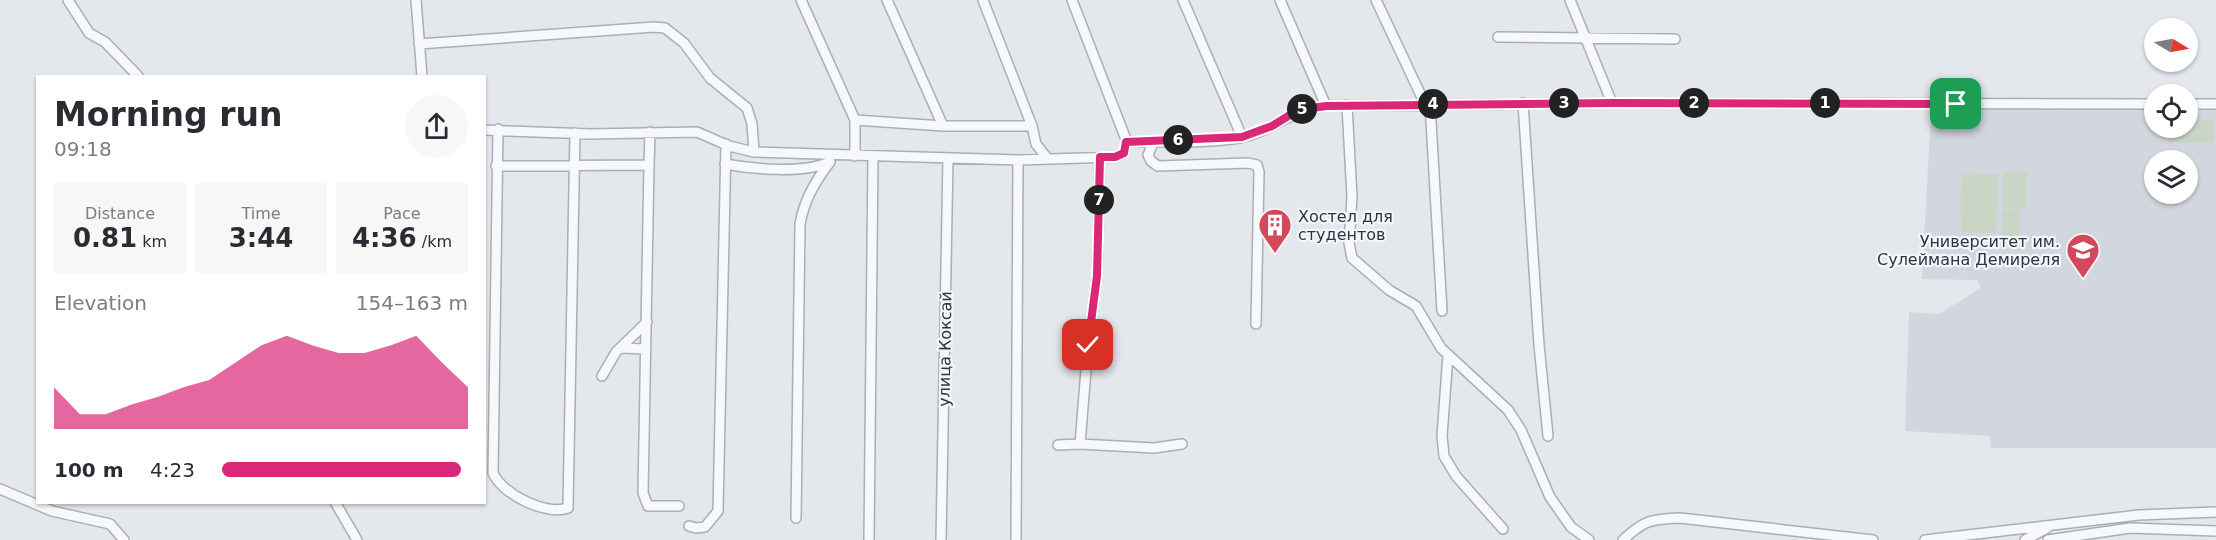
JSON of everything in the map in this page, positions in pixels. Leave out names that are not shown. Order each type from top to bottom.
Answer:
[{"type":"street","points":[[68,0],[89,33],[105,42],[137,75]]},
{"type":"street","points":[[416,0],[422,75]]},
{"type":"street","points":[[801,0],[855,120],[855,156]]},
{"type":"street","points":[[888,0],[943,126]]},
{"type":"street","points":[[983,0],[1032,126],[1036,144],[1047,158]]},
{"type":"street","points":[[486,130],[575,133],[698,132],[726,144],[754,152],[834,158],[873,156],[1018,160],[1115,157],[1124,153],[1126,142],[1072,0]]},
{"type":"street","points":[[1183,0],[1242,137]]},
{"type":"street","points":[[1280,0],[1326,106]]},
{"type":"street","points":[[1377,0],[1428,104],[1442,311]]},
{"type":"street","points":[[1570,0],[1612,103]]},
{"type":"street","points":[[419,44],[665,28],[684,44],[710,78],[747,108],[752,124],[754,152]]},
{"type":"street","points":[[1498,37],[1675,39]]},
{"type":"street","points":[[1523,103],[1539,345],[1548,436]]},
{"type":"street","points":[[1126,142],[1242,137],[1272,126],[1298,110],[1347,105],[2144,104]]},
{"type":"street","points":[[2198,104],[2216,104]]},
{"type":"street","points":[[1347,105],[1352,197],[1349,243],[1352,258],[1389,290],[1416,306],[1441,348],[1508,410],[1521,430],[1550,497],[1571,527],[1589,540]]},
{"type":"street","points":[[855,120],[943,126],[1032,126]]},
{"type":"street","points":[[498,129],[493,473],[503,487],[549,510],[568,508],[575,133]]},
{"type":"street","points":[[650,132],[643,493],[648,506],[679,506]]},
{"type":"street","points":[[1154,141],[1148,155],[1151,161],[1158,166],[1257,165],[1259,172],[1256,324]]},
{"type":"street","points":[[689,526],[705,527],[718,511],[726,144]]},
{"type":"street","points":[[869,540],[873,156]]},
{"type":"street","points":[[1080,444],[1088,345],[1097,276],[1100,157]]},
{"type":"street","points":[[725,164],[774,168],[819,167],[834,158]]},
{"type":"street","points":[[796,518],[800,224],[803,207],[811,190],[834,158]]},
{"type":"street","name":"улица Коксай","points":[[942,540],[948,158]]},
{"type":"street","points":[[1016,540],[1018,160]]},
{"type":"street","points":[[496,166],[649,165]]},
{"type":"street","points":[[602,376],[620,348],[647,322]]},
{"type":"street","points":[[620,348],[646,349]]},
{"type":"street","points":[[1448,355],[1442,436],[1444,456],[1452,470],[1503,530]]},
{"type":"street","points":[[1058,445],[1154,448],[1182,444]]},
{"type":"street","points":[[0,489],[52,511],[110,524],[124,540]]},
{"type":"street","points":[[336,504],[357,540]]},
{"type":"street","points":[[1925,540],[2139,515],[2216,512]]},
{"type":"street","points":[[1623,540],[1638,525],[1655,518],[1680,518],[1873,540]]},
{"type":"street","points":[[2025,540],[2051,525]]},
{"type":"street","points":[[2048,540],[2130,528],[2216,531]]},
{"type":"shaded area","name":"Университет им. Сулеймана Демиреля","points":[[2144,109],[2144,138],[2198,138],[2198,109],[2216,109],[2216,448],[1991,448],[1990,436],[1905,431],[1909,312],[1939,314],[1981,288],[1977,280],[1922,279],[1931,110],[1940,110],[1939,117],[1948,116],[1953,110]]},
{"type":"green space","points":[[2198,119],[2214,120],[2214,143],[2168,142],[2168,138],[2198,138]]},
{"type":"green space","points":[[2003,171],[2027,172],[2027,208],[2002,207]]},
{"type":"green space","points":[[1962,173],[1998,174],[1996,233],[1961,232]]},
{"type":"green space","points":[[2002,209],[2020,209],[2019,238],[2002,237]]},
{"type":"place","name":"Хостел для студентов","points":[[1275,254]]},
{"type":"place","name":"Университет им. Сулеймана Демиреля","points":[[2083,279]]},
{"type":"route","points":[[1088,345],[1095,306],[1097,276],[1100,157],[1115,157],[1124,153],[1127,150],[1126,142],[1242,137],[1272,126],[1298,110],[1315,106],[1845,102],[1956,104]]}]
